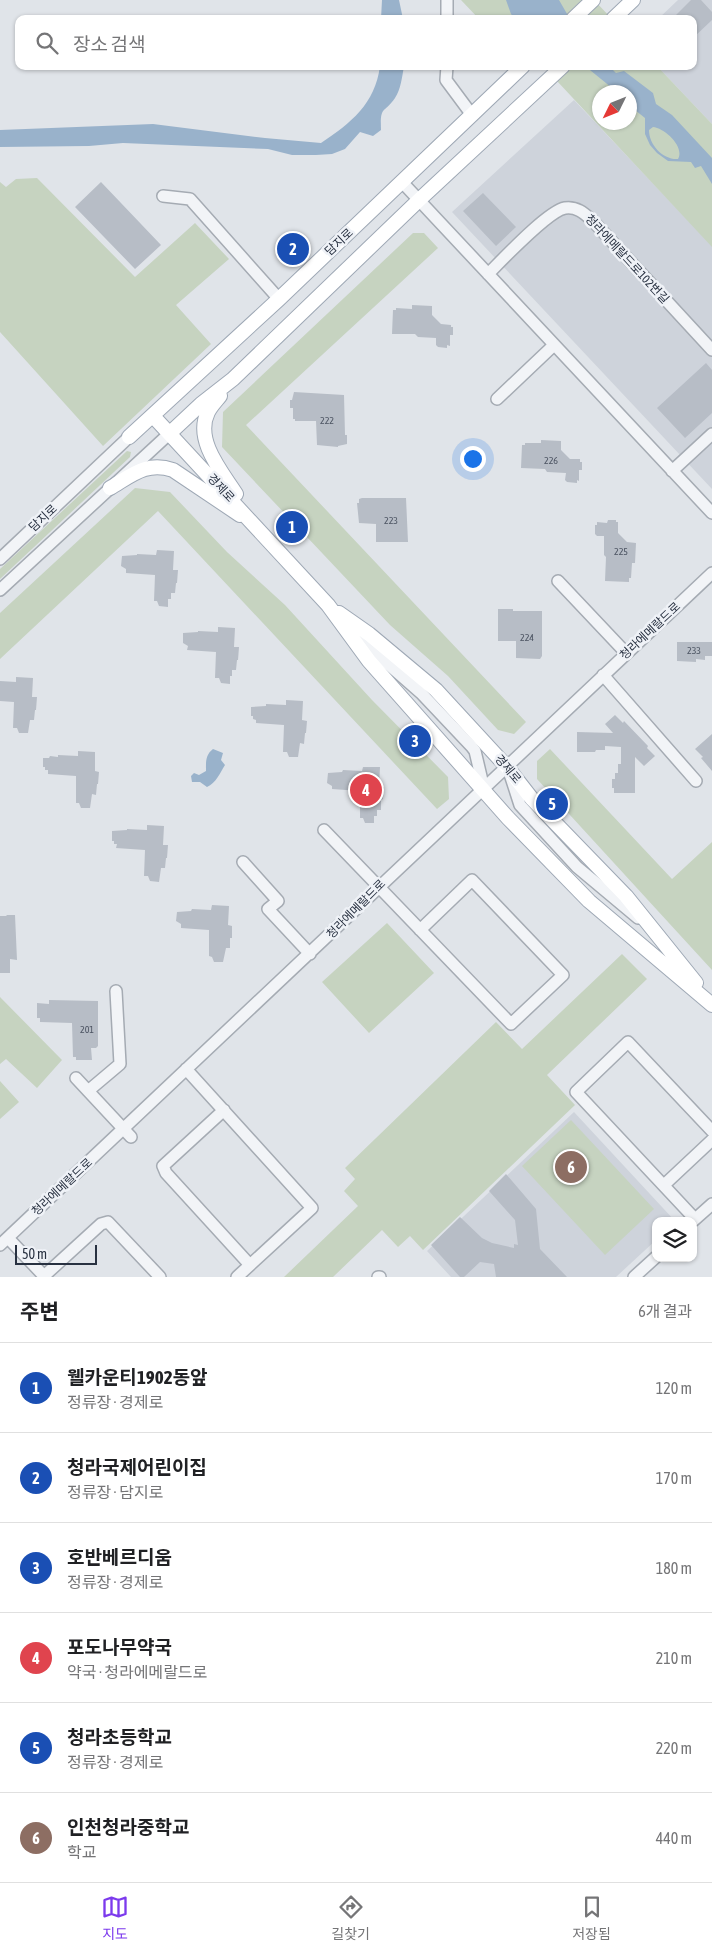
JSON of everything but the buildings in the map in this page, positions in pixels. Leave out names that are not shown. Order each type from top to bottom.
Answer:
[{"type":"main road","points":[[577,15],[593,0]]},
{"type":"main road","points":[[616,15],[633,0]]},
{"type":"main road","name":"담지로","points":[[129,437],[279,299],[519,70]]},
{"type":"main road","points":[[170,433],[233,379],[419,200],[559,70]]},
{"type":"main road","points":[[233,379],[209,410],[205,422],[206,439],[221,470],[256,524]]},
{"type":"main road","name":"경제로","points":[[153,416],[256,524],[328,605],[369,662],[508,817],[589,901],[709,1002]]},
{"type":"main road","points":[[110,488],[145,468],[162,466],[173,470],[256,524]]},
{"type":"main road","name":"경제로","points":[[328,605],[369,634],[436,690],[507,767],[532,799],[626,896],[684,967],[709,1002]]},
{"type":"street","points":[[447,0],[447,15]]},
{"type":"street","points":[[447,70],[446,80],[472,116]]},
{"type":"street","points":[[402,182],[712,513]]},
{"type":"street","points":[[163,196],[190,199],[279,299]]},
{"type":"street","name":"청라에메랄드로102번길","points":[[488,274],[551,214],[566,207],[575,208],[593,221],[712,350]]},
{"type":"street","points":[[498,398],[554,345]]},
{"type":"street","points":[[0,590],[170,433]]},
{"type":"street","points":[[672,471],[712,434]]},
{"type":"street","name":"담지로","points":[[0,559],[129,437]]},
{"type":"street","name":"청라에메랄드로","points":[[4,1241],[127,1133],[186,1070],[712,573]]},
{"type":"street","points":[[558,581],[626,653]]},
{"type":"street","points":[[341,623],[426,698],[472,747],[475,751],[484,789]]},
{"type":"street","points":[[603,676],[696,781]]},
{"type":"street","points":[[324,830],[378,887],[511,1024],[563,975],[472,880],[420,930]]},
{"type":"street","points":[[243,862],[278,901],[268,909],[310,954]]},
{"type":"street","points":[[88,1092],[120,1064],[116,991]]},
{"type":"street","points":[[691,1217],[664,1185],[576,1092],[628,1042],[712,1131]]},
{"type":"street","points":[[186,1070],[312,1208],[237,1277]]},
{"type":"street","points":[[76,1078],[127,1133]]},
{"type":"street","points":[[224,1110],[163,1166],[166,1173],[250,1265]]},
{"type":"street","points":[[664,1185],[712,1140]]},
{"type":"street","points":[[697,1217],[712,1204]]},
{"type":"street","points":[[4,1241],[44,1276],[101,1224],[108,1222],[160,1277]]},
{"type":"street","points":[[634,1277],[652,1261]]},
{"type":"shaded area","points":[[678,0],[712,0],[712,124],[661,70],[697,70],[697,15],[662,15]]},
{"type":"shaded area","points":[[574,100],[592,119],[592,130],[602,130],[712,246],[712,489],[452,212]]},
{"type":"shaded area","points":[[574,1112],[671,1217],[652,1217],[652,1244],[616,1277],[451,1277],[427,1251]]},
{"type":"green space","points":[[461,0],[594,0],[608,15],[475,15]]},
{"type":"green space","points":[[547,70],[661,70],[712,124],[712,247],[603,130],[637,130],[637,85],[592,85],[592,118]]},
{"type":"green space","points":[[37,178],[135,277],[195,223],[229,259],[176,305],[211,344],[103,446],[0,332],[0,182],[6,187],[16,179]]},
{"type":"green space","points":[[413,233],[424,233],[438,248],[246,425],[526,722],[514,734],[498,730],[448,676],[390,625],[222,447],[223,412]]},
{"type":"green space","points":[[127,451],[131,452],[130,457],[0,579],[0,569]]},
{"type":"green space","points":[[135,488],[170,492],[227,552],[285,605],[372,700],[448,777],[449,799],[437,809],[158,511],[0,659],[0,613]]},
{"type":"green space","points":[[550,749],[672,879],[712,842],[712,970],[537,779],[537,761]]},
{"type":"green space","points":[[387,923],[434,973],[369,1033],[322,982]]},
{"type":"green space","points":[[622,954],[647,979],[547,1075],[575,1105],[423,1250],[410,1236],[398,1247],[382,1230],[333,1277],[284,1277],[358,1206],[344,1191],[355,1179],[345,1168],[496,1022],[522,1049]]},
{"type":"green space","points":[[0,997],[62,1060],[37,1088],[6,1059],[0,1064]]},
{"type":"green space","points":[[0,1081],[19,1102],[0,1119]]},
{"type":"green space","points":[[571,1120],[654,1209],[605,1255],[522,1166]]},
{"type":"water","points":[[382,0],[399,0],[402,15],[381,15]]},
{"type":"water","points":[[506,0],[559,0],[568,15],[512,15]]},
{"type":"water","points":[[379,70],[403,70],[397,94],[382,113],[381,130],[373,136],[360,132],[345,149],[332,154],[292,155],[268,149],[123,143],[89,146],[0,147],[0,130],[153,124],[321,143],[352,120],[360,111],[373,91]]},
{"type":"water","points":[[590,70],[613,70],[616,73],[624,71],[653,93],[656,104],[672,115],[712,158],[712,184],[701,166],[695,168],[691,162],[668,161],[657,153],[650,145],[645,134],[645,118],[637,112],[637,85],[608,85]],"holes":[[[653,127],[658,128],[668,134],[679,149],[678,159],[672,159],[662,154],[651,141],[649,130]]]},
{"type":"water","points":[[213,749],[223,753],[221,760],[225,765],[213,783],[207,787],[200,782],[192,782],[191,776],[194,773],[199,775],[206,771],[207,756]]},
{"type":"place","name":"청라국제어린이집","points":[[293,249]]},
{"type":"place","name":"웰카운티1902동앞","points":[[292,527]]},
{"type":"place","name":"호반베르디움","points":[[415,741]]},
{"type":"place","name":"포도나무약국","points":[[366,790]]},
{"type":"place","name":"청라초등학교","points":[[552,804]]},
{"type":"place","name":"인천청라중학교","points":[[571,1167]]}]
